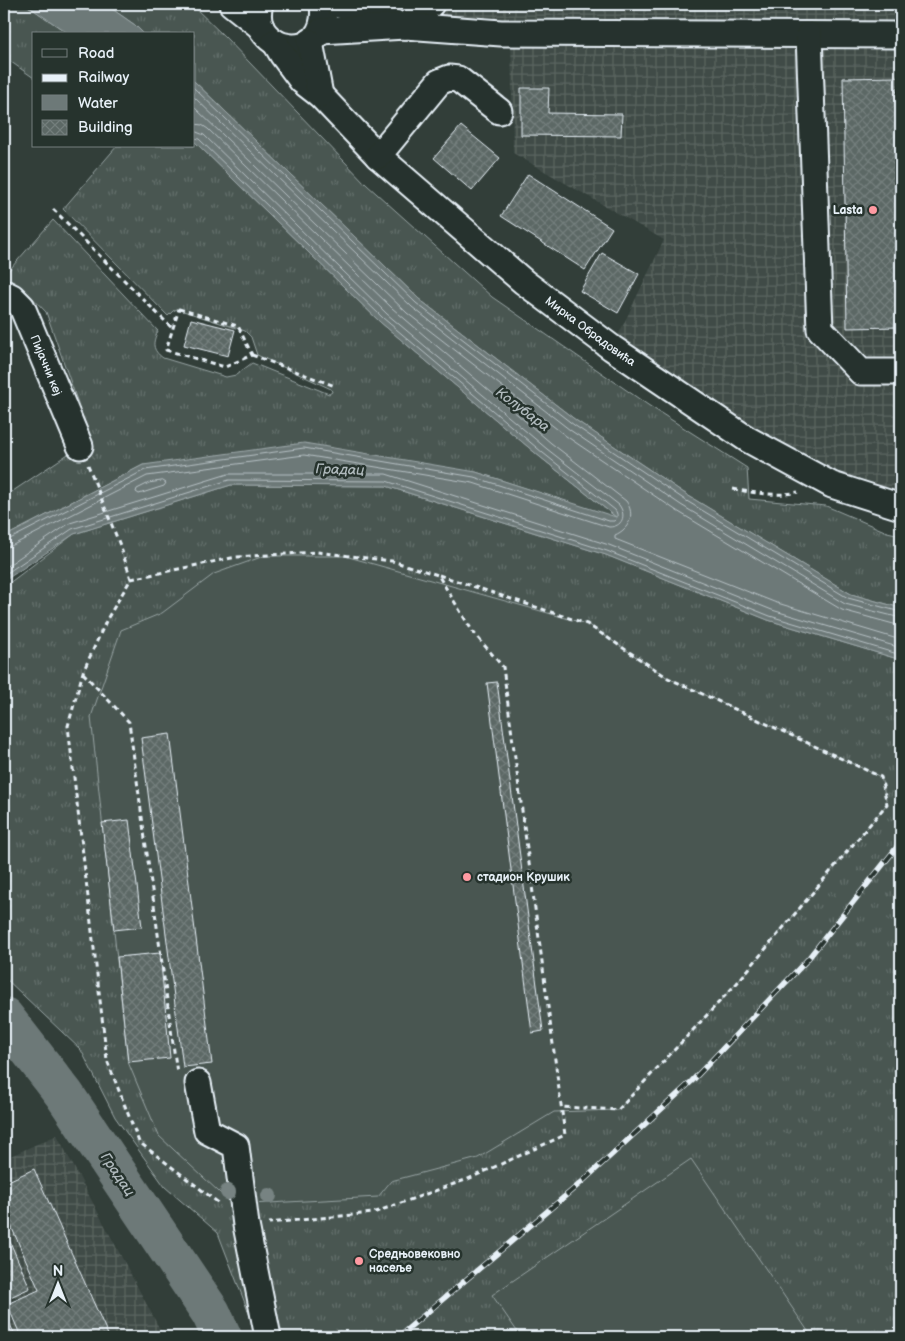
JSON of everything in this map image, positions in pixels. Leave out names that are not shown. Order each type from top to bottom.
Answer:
[{"type":"street","name":"Мирка Обрадовића","points":[[232,4],[265,24],[282,54],[302,80],[320,95],[378,156],[524,282],[612,348],[747,439],[832,485],[901,507]]},
{"type":"street","points":[[320,95],[316,36],[324,22],[323,4]]},
{"type":"street","points":[[337,4],[405,26]]},
{"type":"street","points":[[405,26],[431,4]]},
{"type":"street","points":[[265,24],[286,47],[299,46],[316,36],[405,26],[501,33],[901,35]]},
{"type":"street","points":[[809,35],[820,329],[861,372],[901,372]]},
{"type":"street","points":[[378,156],[439,82],[449,78],[458,79],[500,111]]},
{"type":"street","name":"Пијачни кеј","points":[[4,293],[12,297],[22,307],[80,446]]},
{"type":"street","points":[[198,1083],[207,1131],[236,1146],[246,1225],[268,1337]]},
{"type":"path","points":[[53,209],[173,329]]},
{"type":"path","points":[[252,355],[225,367],[166,350],[179,309],[238,326],[252,355],[335,386]]},
{"type":"path","points":[[80,446],[121,548],[131,579]]},
{"type":"path","points":[[733,489],[763,494],[790,494],[832,485]]},
{"type":"path","points":[[438,575],[473,632],[503,667],[565,1135],[468,1179],[373,1213],[246,1225],[139,1142],[107,1060],[68,726],[83,672],[107,619],[131,579],[236,557],[317,552],[392,561],[438,575],[587,624],[668,678],[881,777],[887,804],[737,983],[618,1110],[562,1107]]},
{"type":"path","points":[[83,672],[129,722],[177,1074],[198,1083]]},
{"type":"shaded area","points":[[442,4],[901,4],[901,506],[832,485],[612,348],[664,240],[513,153],[511,33],[413,31]]},
{"type":"shaded area","points":[[57,1135],[164,1337],[4,1337],[4,1323],[25,1314],[4,1278],[4,1159]]},
{"type":"green space","points":[[4,4],[25,4],[66,32],[32,32],[32,77],[4,57]]},
{"type":"green space","points":[[105,4],[191,4],[367,185],[492,297],[648,405],[747,468],[749,499],[826,506],[887,532],[901,535],[901,608],[851,594],[687,495],[577,421],[419,299],[195,82],[195,32],[142,32]]},
{"type":"green space","points":[[195,142],[380,322],[540,457],[617,518],[476,472],[143,465],[4,537],[4,500],[13,491],[80,446],[92,443],[46,312],[23,288],[4,276],[53,220],[158,331],[154,346],[163,358],[226,377],[236,375],[252,363],[329,394],[332,392],[331,389],[257,355],[251,337],[245,331],[177,309],[168,316],[63,209],[115,148],[195,148]]},
{"type":"green space","points":[[231,485],[386,486],[606,555],[768,620],[901,660],[901,1337],[258,1337],[218,1233],[165,1187],[115,1117],[81,1050],[4,977],[4,587],[74,534]]},
{"type":"green space","name":"стадион Крушик","points":[[264,556],[345,556],[587,624],[668,678],[881,777],[887,804],[737,983],[618,1110],[554,1112],[478,1158],[391,1181],[378,1197],[233,1205],[159,1136],[128,1062],[91,717],[121,630],[162,613],[214,574]]},
{"type":"green space","points":[[691,1159],[812,1337],[521,1337],[492,1295]]},
{"type":"water","points":[[25,4],[105,4],[142,32],[66,32]]},
{"type":"water","name":"Колубара","points":[[195,82],[419,299],[577,421],[687,495],[851,594],[901,608],[901,660],[768,620],[606,555],[386,486],[231,485],[74,534],[4,581],[4,537],[143,465],[304,443],[476,472],[616,517],[540,457],[380,322],[195,142]]},
{"type":"building","name":"Lasta","points":[[896,77],[896,92],[901,92],[901,327],[847,328],[843,78]]},
{"type":"building","points":[[521,88],[549,88],[548,113],[622,114],[621,136],[521,135]]},
{"type":"building","points":[[461,126],[500,158],[472,191],[434,158]]},
{"type":"building","points":[[528,174],[612,228],[585,270],[501,216]]},
{"type":"building","points":[[602,253],[639,274],[618,313],[580,291]]},
{"type":"building","points":[[191,319],[235,330],[228,356],[184,345]]},
{"type":"building","points":[[497,682],[543,1031],[532,1033],[487,683]]},
{"type":"building","points":[[170,734],[212,1064],[183,1067],[141,738]]},
{"type":"building","points":[[129,820],[142,927],[114,930],[102,823]]},
{"type":"building","points":[[160,953],[170,1058],[128,1062],[117,957]]},
{"type":"building","points":[[34,1169],[109,1337],[21,1337],[7,1304],[39,1290],[4,1210],[4,1183]]},
{"type":"building","points":[[4,1228],[30,1288],[4,1300]]},
{"type":"building","points":[[4,1312],[16,1337],[4,1337]]},
{"type":"waterway","name":"Градац","points":[[4,1017],[64,1094],[211,1313],[222,1337]]},
{"type":"railway","points":[[398,1337],[583,1181],[692,1081],[807,960],[901,842]]},
{"type":"place","name":"Lasta","points":[[873,210]]},
{"type":"place","name":"стадион Крушик","points":[[467,877]]},
{"type":"place","name":"Средњовековно насеље","points":[[359,1261]]}]
